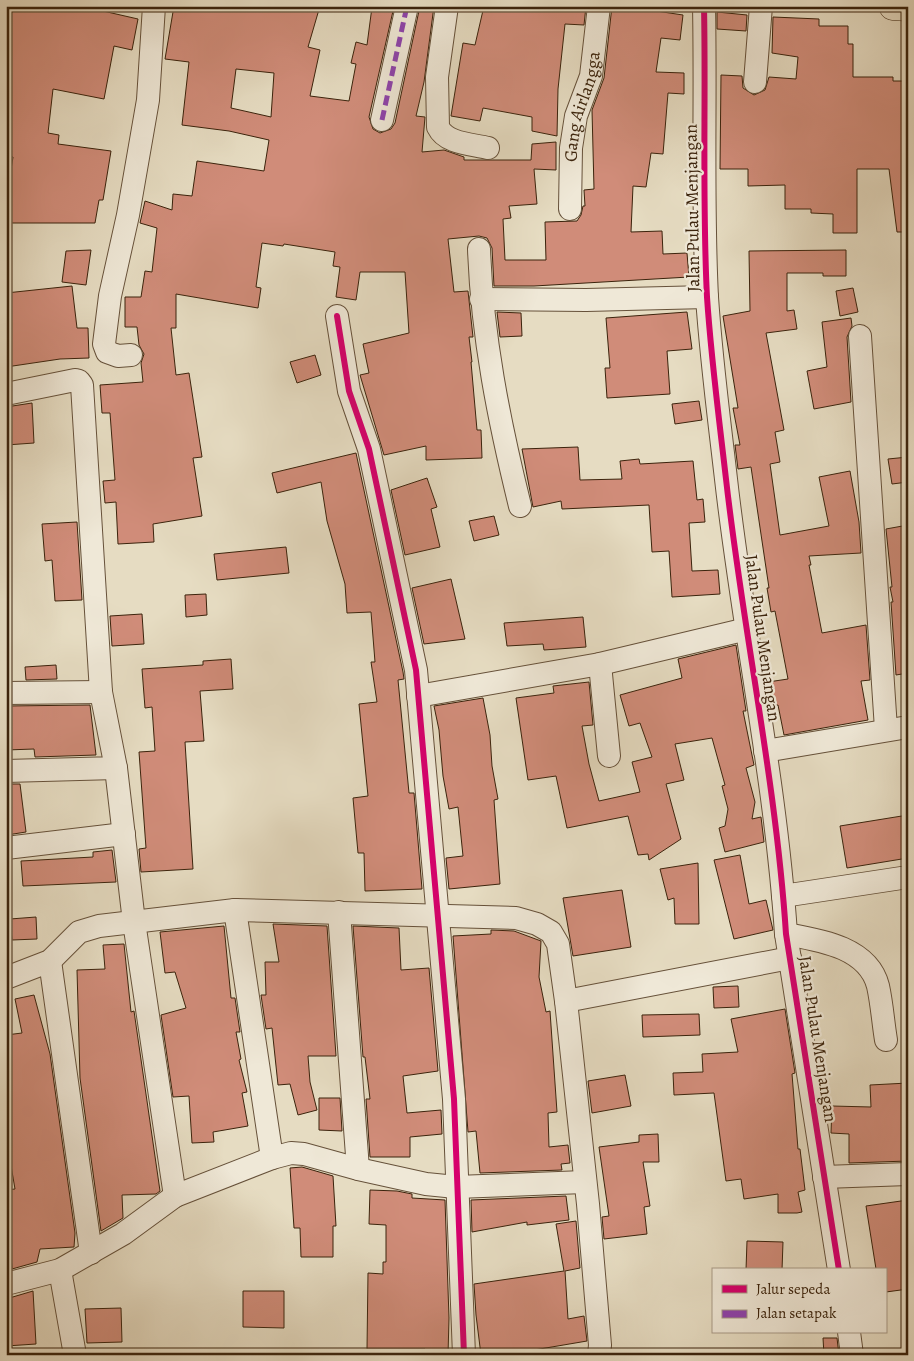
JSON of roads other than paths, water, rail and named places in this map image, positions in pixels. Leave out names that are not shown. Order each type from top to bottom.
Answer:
[{"type":"main road","points":[[893,6],[908,7]]},
{"type":"street","points":[[131,355],[118,356],[107,352],[104,344],[110,296],[128,215],[148,100],[154,6]]},
{"type":"street","points":[[382,120],[407,6]]},
{"type":"street","points":[[447,6],[437,77],[438,127],[441,133],[448,139],[488,148]]},
{"type":"street","name":"Gang Airlangga","points":[[570,209],[571,148],[576,116],[591,76],[600,6]]},
{"type":"street","name":"Jalan Pulau Menjangan","points":[[704,6],[707,296],[726,481],[765,751],[786,934],[839,1268]]},
{"type":"street","points":[[755,82],[761,6]]},
{"type":"street","points":[[479,249],[481,299],[496,401],[520,506]]},
{"type":"street","points":[[481,299],[586,300],[707,296]]},
{"type":"street","points":[[337,316],[349,391],[369,449],[406,620],[418,696],[454,1099],[464,1355]]},
{"type":"street","points":[[765,751],[897,728],[860,336]]},
{"type":"street","points":[[6,394],[75,380],[79,381],[82,385],[101,692],[116,768],[134,922],[175,1196]]},
{"type":"street","points":[[418,696],[600,664],[747,630]]},
{"type":"street","points":[[600,664],[609,756]]},
{"type":"street","points":[[6,693],[101,692]]},
{"type":"street","points":[[6,771],[116,768]]},
{"type":"street","points":[[6,848],[124,834]]},
{"type":"street","points":[[783,896],[908,877]]},
{"type":"street","points":[[235,910],[272,1158]]},
{"type":"street","points":[[6,978],[50,961],[79,932],[134,922],[235,910],[516,918],[537,924],[551,932],[558,944],[566,1001],[600,1345],[599,1355]]},
{"type":"street","points":[[339,912],[358,1169]]},
{"type":"street","points":[[786,934],[825,941],[842,948],[856,957],[872,973],[878,985],[886,1040]]},
{"type":"street","points":[[566,1001],[790,958]]},
{"type":"street","points":[[50,961],[91,1253]]},
{"type":"street","points":[[6,1284],[60,1270],[91,1253],[175,1196],[272,1158],[292,1153],[304,1154],[358,1169],[426,1184],[456,1188],[584,1182]]},
{"type":"street","points":[[824,1177],[908,1174]]},
{"type":"street","points":[[60,1270],[75,1355]]},
{"type":"street","points":[[849,1334],[852,1355]]}]
